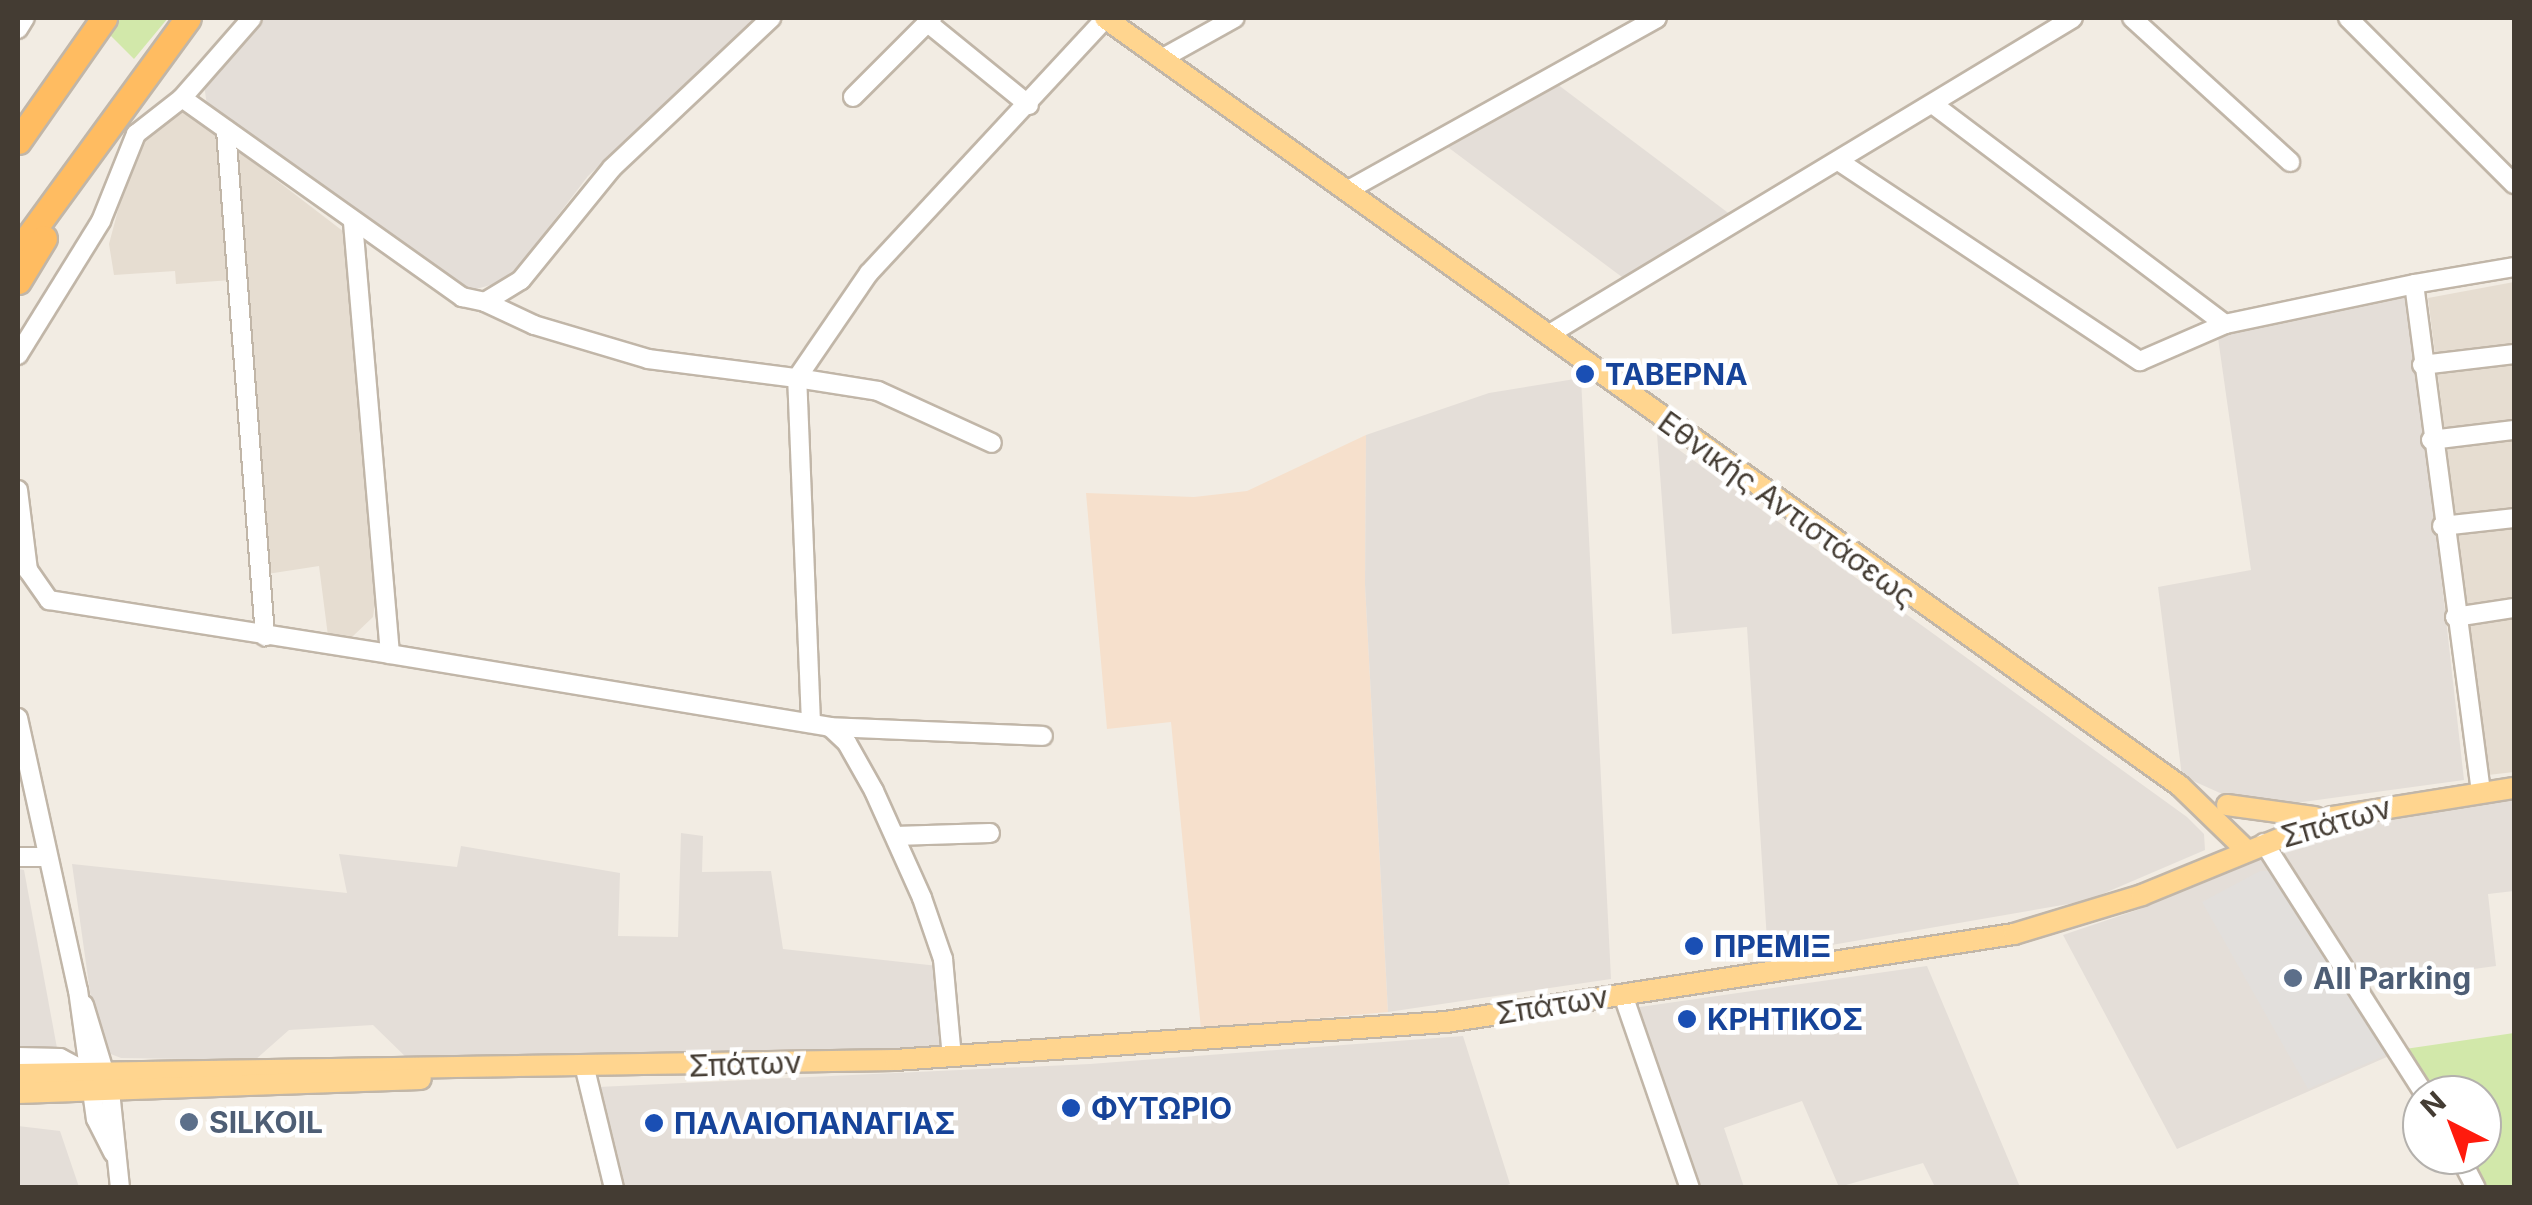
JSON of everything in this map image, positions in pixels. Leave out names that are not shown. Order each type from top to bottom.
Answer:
[{"type":"highway","points":[[21,135],[104,18]]},
{"type":"highway","points":[[18,251],[188,18]]},
{"type":"highway","points":[[18,281],[139,82]]},
{"type":"main road","name":"Εθνικής Αντιστάσεως","points":[[1106,18],[2180,786],[2256,847]]},
{"type":"main road","name":"Εθνικής Αντιστάσεως","points":[[2180,786],[2227,805],[2332,817]]},
{"type":"main road","name":"Σπάτων","points":[[18,1093],[99,1082],[952,1057],[1446,1022],[2014,934],[2112,906],[2332,817],[2514,788]]},
{"type":"main road","points":[[2227,805],[2256,847]]},
{"type":"main road","name":"Σπάτων","points":[[18,1074],[99,1082]]},
{"type":"street","points":[[18,28],[26,18]]},
{"type":"street","points":[[18,355],[101,220],[129,145],[182,98],[252,18]]},
{"type":"street","points":[[485,302],[521,280],[612,168],[771,18]]},
{"type":"street","points":[[820,725],[797,378],[869,273],[1106,18]]},
{"type":"street","points":[[1163,58],[1234,18]]},
{"type":"street","points":[[1350,189],[1657,18]]},
{"type":"street","points":[[1548,335],[2073,18]]},
{"type":"street","points":[[2132,18],[2290,162]]},
{"type":"street","points":[[2348,18],[2514,184]]},
{"type":"street","points":[[853,97],[930,20],[1028,104]]},
{"type":"street","points":[[182,98],[462,297],[485,302],[534,326],[648,359],[878,392],[992,443]]},
{"type":"street","points":[[1934,105],[2224,324]]},
{"type":"street","points":[[226,130],[265,636]]},
{"type":"street","points":[[1840,162],[2140,360],[2224,324],[2514,267]]},
{"type":"street","points":[[353,223],[390,654]]},
{"type":"street","points":[[2414,284],[2454,617],[2481,792]]},
{"type":"street","points":[[2422,365],[2514,354]]},
{"type":"street","points":[[2431,440],[2514,430]]},
{"type":"street","points":[[18,490],[28,570],[49,600],[820,725],[1043,736]]},
{"type":"street","points":[[2442,526],[2514,518]]},
{"type":"street","points":[[2454,617],[2514,608]]},
{"type":"street","points":[[18,718],[120,1188]]},
{"type":"street","points":[[820,725],[847,743],[895,836],[944,959],[952,1057]]},
{"type":"street","points":[[895,836],[990,833]]},
{"type":"street","points":[[2256,847],[2411,1075]]},
{"type":"street","points":[[18,857],[47,857]]},
{"type":"street","points":[[1623,994],[1690,1188]]},
{"type":"street","points":[[18,1057],[60,1058],[99,1082]]},
{"type":"street","points":[[584,1068],[614,1188]]},
{"type":"shaded area","points":[[258,18],[758,18],[588,176],[520,265],[498,283],[465,292],[207,106],[204,84]]},
{"type":"shaded area","points":[[1557,84],[1735,218],[1626,280],[1445,145]]},
{"type":"shaded area","points":[[182,108],[348,235],[378,583],[373,617],[352,637],[328,636],[319,566],[267,574],[245,279],[176,284],[175,271],[114,275],[109,244],[136,142]]},
{"type":"shaded area","points":[[2514,282],[2514,772],[2488,775],[2428,298]]},
{"type":"shaded area","points":[[2409,289],[2464,780],[2281,805],[2238,801],[2182,776],[2158,587],[2251,570],[2217,331]]},
{"type":"shaded area","points":[[1581,378],[1611,979],[1388,1012],[1365,585],[1366,435],[1489,393]]},
{"type":"shaded area","points":[[1657,434],[2187,817],[2204,834],[2205,850],[2086,901],[1768,956],[1747,627],[1672,634]]},
{"type":"shaded area","points":[[1366,435],[1365,585],[1388,1012],[1201,1029],[1171,722],[1107,729],[1086,493],[1194,497],[1247,491]]},
{"type":"shaded area","points":[[2514,795],[2514,891],[2488,894],[2496,966],[2369,983],[2405,1049],[2177,1149],[2063,935],[2140,909],[2290,833]]},
{"type":"shaded area","points":[[681,833],[703,836],[702,872],[771,871],[783,949],[938,966],[944,1047],[411,1062],[373,1025],[289,1030],[255,1060],[121,1058],[108,1053],[93,1013],[72,864],[347,893],[339,854],[457,867],[461,846],[620,873],[618,936],[678,937]]},
{"type":"shaded area","points":[[18,869],[24,870],[57,1048],[18,1048]]},
{"type":"shaded area","name":"All Parking","points":[[2260,871],[2274,871],[2388,1054],[2308,1089],[2202,902]]},
{"type":"shaded area","points":[[1927,966],[2020,1187],[1935,1187],[1923,1163],[1839,1187],[1802,1101],[1724,1128],[1744,1187],[1696,1187],[1633,1008]]},
{"type":"shaded area","points":[[1463,1036],[1510,1184],[1499,1188],[623,1187],[598,1087],[1090,1064]]},
{"type":"shaded area","points":[[18,1126],[60,1131],[79,1187],[18,1187]]},
{"type":"green space","points":[[120,18],[168,18],[134,59],[108,33]]},
{"type":"green space","points":[[2514,1033],[2514,1186],[2483,1187],[2476,1175],[2502,1175],[2502,1075],[2420,1075],[2405,1049]]},
{"type":"place","name":"ΤΑΒΕΡΝΑ","points":[[1585,374]]},
{"type":"place","name":"ΠΡΕΜΙΞ","points":[[1694,946]]},
{"type":"place","name":"All Parking","points":[[2293,978]]},
{"type":"place","name":"ΚΡΗΤΙΚΟΣ","points":[[1687,1019]]},
{"type":"place","name":"ΦΥΤΩΡΙΟ","points":[[1071,1108]]},
{"type":"place","name":"SILKOIL","points":[[189,1122]]},
{"type":"place","name":"ΠΑΛΑΙΟΠΑΝΑΓΙΑΣ","points":[[654,1123]]}]
